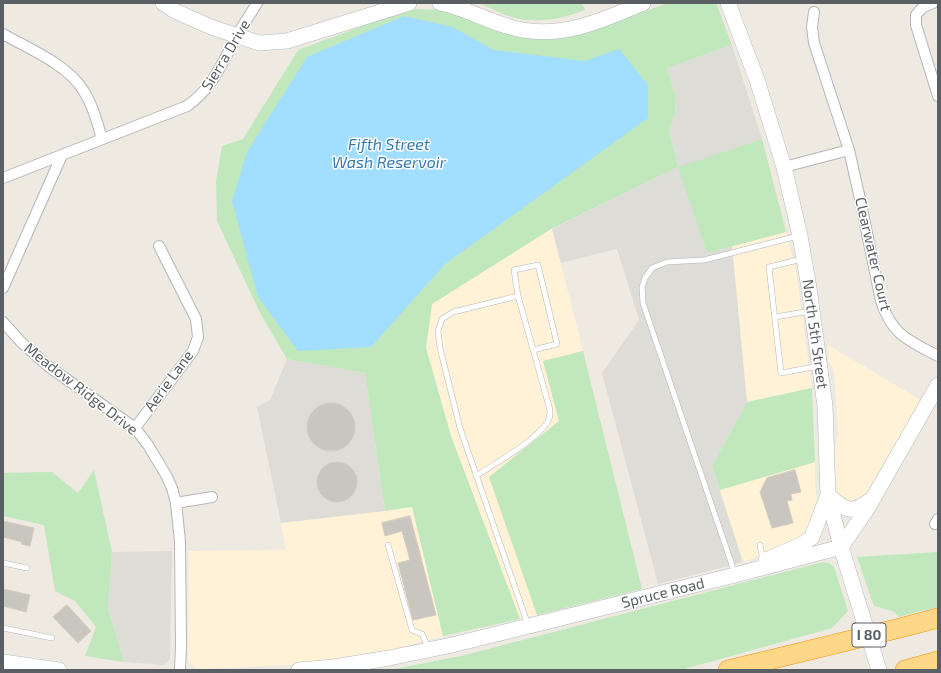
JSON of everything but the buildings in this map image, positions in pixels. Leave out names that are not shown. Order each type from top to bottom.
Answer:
[{"type":"highway","name":"I 80","points":[[728,670],[938,618]]},
{"type":"highway","points":[[911,668],[938,661]]},
{"type":"street","points":[[163,3],[175,11],[211,27],[259,43],[287,41],[405,3]]},
{"type":"street","name":"Sierra Drive","points":[[3,178],[187,106],[193,102],[215,79],[237,36],[257,3]]},
{"type":"street","points":[[440,3],[458,7],[523,31],[537,32],[564,31],[583,26],[609,18],[643,3]]},
{"type":"street","name":"North 5th Street","points":[[728,3],[758,80],[784,167],[800,236],[805,259],[825,406],[828,495],[841,547],[879,670]]},
{"type":"street","points":[[932,3],[923,7],[916,15],[916,25],[938,96]]},
{"type":"street","name":"Clearwater Court","points":[[814,12],[812,27],[814,43],[849,150],[885,315],[901,335],[938,356]]},
{"type":"street","points":[[3,34],[55,63],[71,75],[83,89],[92,105],[102,139]]},
{"type":"street","points":[[784,167],[849,150]]},
{"type":"street","points":[[3,288],[62,155]]},
{"type":"street","name":"Aerie Lane","points":[[135,428],[193,351],[198,337],[196,319],[158,246]]},
{"type":"street","name":"Meadow Ridge Drive","points":[[3,322],[21,342],[48,366],[135,428],[148,445],[166,475],[172,488],[176,503],[180,541],[180,670]]},
{"type":"street","points":[[841,547],[873,499],[936,391]]},
{"type":"street","points":[[735,575],[803,544],[812,537],[828,495],[842,507],[853,510],[861,507],[873,499]]},
{"type":"street","points":[[176,503],[212,497]]},
{"type":"street","name":"Spruce Road","points":[[299,670],[334,667],[389,658],[429,649],[735,575],[841,547]]},
{"type":"street","points":[[3,662],[59,670]]},
{"type":"lane","points":[[735,575],[650,325],[643,303],[642,287],[645,278],[652,268],[667,262],[704,260],[800,236]]},
{"type":"lane","points":[[805,259],[769,267],[781,373],[820,366]]},
{"type":"lane","points":[[476,476],[532,438],[546,424],[550,417],[550,410],[533,350],[518,296],[514,270],[538,265],[557,344],[533,350]]},
{"type":"lane","points":[[518,296],[452,312],[442,319],[438,331],[440,348],[460,428],[529,626]]},
{"type":"lane","points":[[775,317],[812,311]]},
{"type":"lane","points":[[388,545],[412,630],[422,634],[429,649]]},
{"type":"lane","points":[[760,545],[763,561]]},
{"type":"lane","points":[[3,563],[27,568]]},
{"type":"lane","points":[[3,628],[52,638]]},
{"type":"shaded area","points":[[732,45],[762,139],[679,167],[707,253],[732,246],[747,402],[712,466],[743,562],[658,584],[602,373],[639,320],[617,249],[561,263],[552,229],[678,167],[669,130],[675,114],[676,97],[667,68]]},
{"type":"shaded area","points":[[552,229],[583,351],[543,361],[559,421],[489,477],[537,615],[520,619],[451,436],[426,348],[432,304]]},
{"type":"shaded area","points":[[786,232],[796,270],[812,388],[747,402],[732,246]]},
{"type":"shaded area","points":[[828,345],[921,400],[861,502],[857,506],[836,496],[835,450],[838,434],[834,371],[829,362]]},
{"type":"shaded area","points":[[287,359],[365,373],[385,511],[281,523],[257,407],[270,400]]},
{"type":"shaded area","points":[[815,462],[815,483],[818,510],[811,531],[796,543],[738,564],[720,490]]},
{"type":"shaded area","points":[[412,507],[443,636],[372,655],[310,664],[197,669],[188,662],[189,551],[286,550],[281,523]]},
{"type":"shaded area","points":[[172,551],[170,659],[164,665],[124,662],[108,609],[112,552]]},
{"type":"green space","points":[[479,3],[582,3],[585,10],[549,20],[530,20],[511,17]]},
{"type":"green space","name":"Fifth Street Wash Reservoir","points":[[668,3],[716,3],[732,45],[667,68],[676,97],[675,114],[669,130],[678,167],[551,229],[432,304],[426,348],[451,436],[520,619],[443,636],[412,507],[385,511],[365,373],[287,359],[260,313],[217,221],[216,181],[222,146],[243,139],[298,50],[395,14],[414,9],[450,10],[518,36],[539,39],[564,37],[600,27]]},
{"type":"green space","points":[[762,139],[786,232],[707,253],[678,167]]},
{"type":"green space","points":[[583,351],[642,589],[537,615],[489,477],[559,421],[543,361]]},
{"type":"green space","points":[[812,388],[815,462],[720,490],[712,466],[747,402]]},
{"type":"green space","points":[[94,470],[112,552],[108,609],[124,662],[85,656],[96,627],[75,601],[55,591],[44,525],[3,516],[3,473],[52,472],[78,493]]},
{"type":"green space","points":[[938,552],[938,607],[898,617],[895,612],[874,606],[857,557]]},
{"type":"green space","points":[[823,562],[829,563],[834,567],[848,611],[832,628],[681,670],[389,670],[461,656]]},
{"type":"water","name":"Fifth Street Wash Reservoir","points":[[404,16],[452,27],[494,50],[585,61],[619,49],[648,85],[648,118],[445,264],[371,347],[298,351],[258,297],[232,201],[247,152],[307,57]]}]
